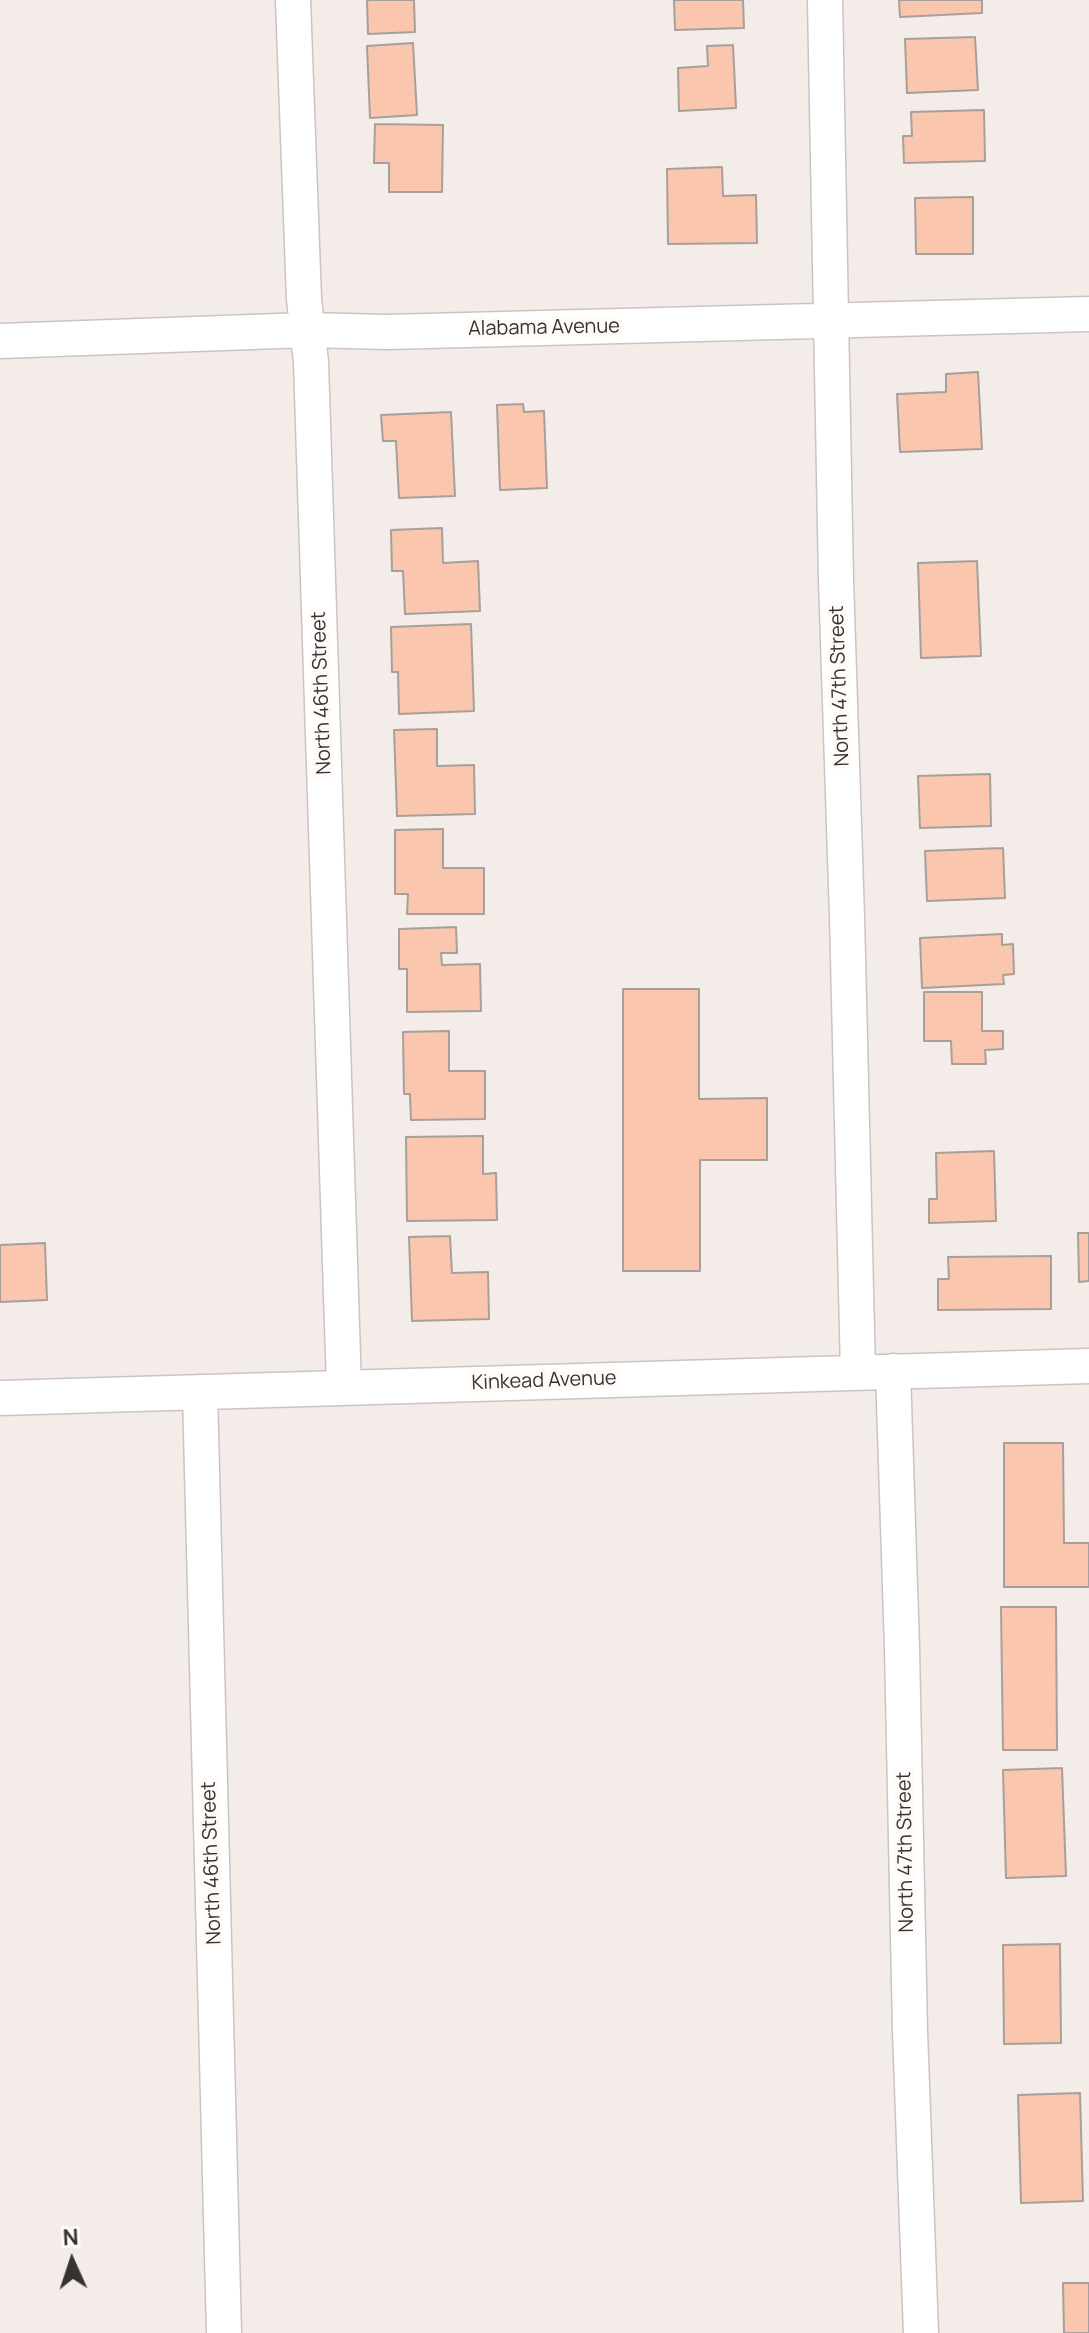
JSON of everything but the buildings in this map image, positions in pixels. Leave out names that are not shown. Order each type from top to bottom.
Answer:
[{"type":"street","name":"North 46th Street","points":[[293,0],[304,299],[311,362],[344,1387]]},
{"type":"street","name":"North 47th Street","points":[[825,0],[836,580],[858,1372]]},
{"type":"street","name":"Alabama Avenue","points":[[0,341],[307,330],[387,332],[1089,314]]},
{"type":"street","name":"Kinkead Avenue","points":[[0,1398],[1089,1366]]},
{"type":"street","name":"North 47th Street","points":[[893,1371],[921,2333]]},
{"type":"street","name":"North 46th Street","points":[[200,1392],[224,2333]]}]
